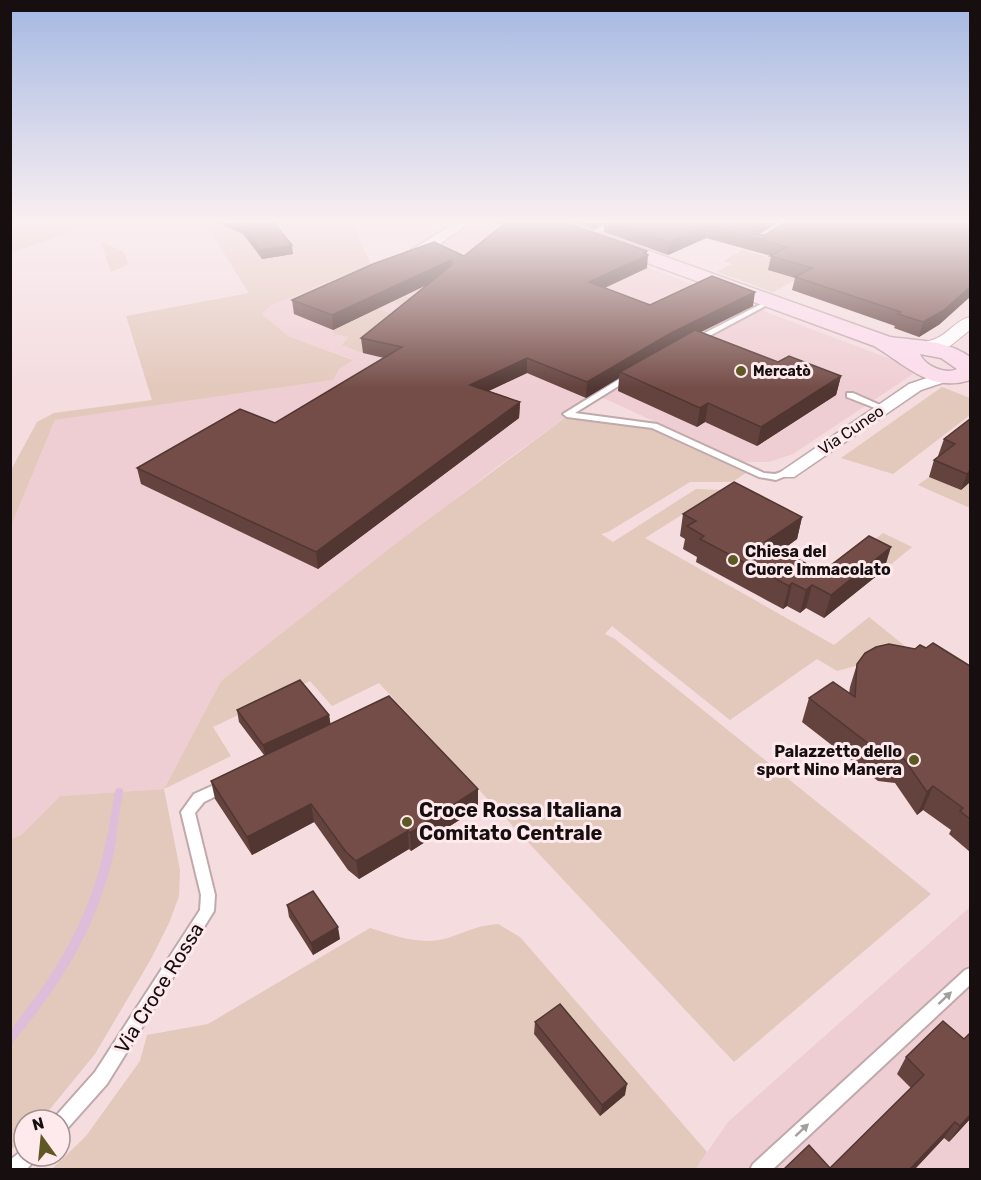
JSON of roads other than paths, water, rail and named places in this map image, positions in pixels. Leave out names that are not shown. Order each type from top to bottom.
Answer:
[{"type":"main road","points":[[707,278],[885,342],[918,362],[960,365]]},
{"type":"street","points":[[918,362],[960,365],[970,322]]},
{"type":"street","name":"Via Cuneo","points":[[788,473],[883,408],[918,362]]},
{"type":"lane","points":[[683,346],[771,301]]},
{"type":"lane","points":[[634,374],[567,414],[649,424],[762,475],[776,477],[788,473]]},
{"type":"lane","points":[[849,395],[883,408]]},
{"type":"lane","name":"Via Croce Rossa","points":[[72,1111],[101,1078],[207,911],[208,895],[188,812],[199,798],[240,778]]},
{"type":"lane","points":[[759,1170],[970,975]]},
{"type":"waterway","points":[[111,839],[119,792]]},
{"type":"waterway","points":[[10,1038],[61,969],[87,920],[97,894],[112,837]]},
{"type":"place","name":"Mercatò","points":[[741,371]]},
{"type":"place","name":"Chiesa del Cuore Immacolato","points":[[733,560]]},
{"type":"place","name":"Palazzetto dello sport Nino Manera","points":[[914,760]]},
{"type":"place","name":"Croce Rossa Italiana Comitato Centrale","points":[[407,822]]}]
